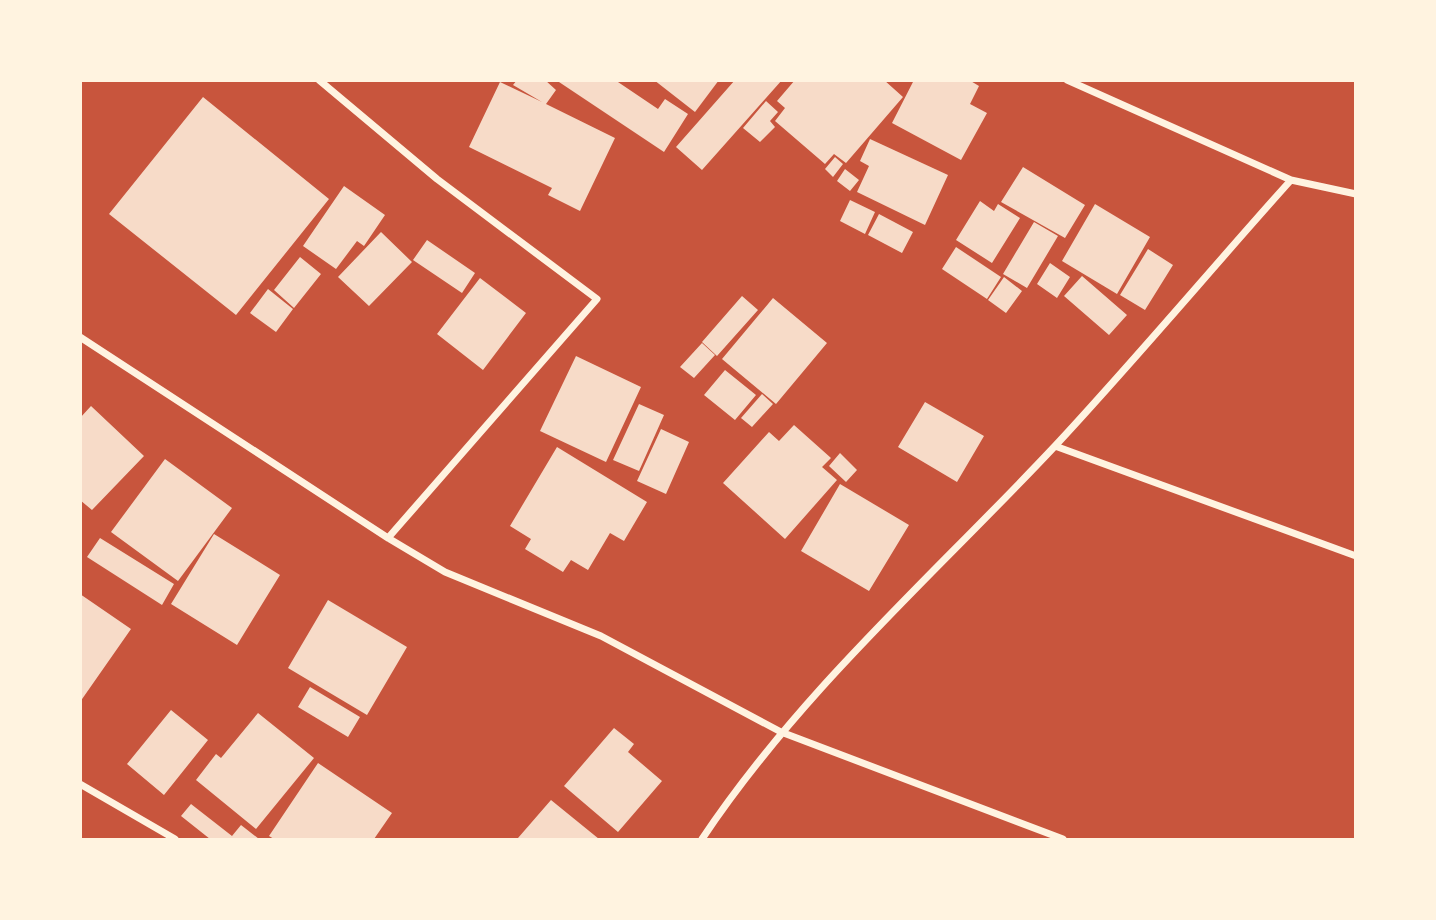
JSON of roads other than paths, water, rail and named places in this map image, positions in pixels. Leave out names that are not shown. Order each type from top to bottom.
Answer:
[{"type":"street","points":[[319,80],[438,179],[597,299],[388,538]]},
{"type":"street","points":[[1067,80],[1291,180],[1356,194]]},
{"type":"street","points":[[702,839],[781,732],[921,581],[1055,446],[1291,180]]},
{"type":"street","points":[[80,337],[388,538],[445,572],[601,636],[781,732],[1063,839]]},
{"type":"street","points":[[1055,446],[1356,556]]},
{"type":"street","points":[[80,784],[174,839]]}]
